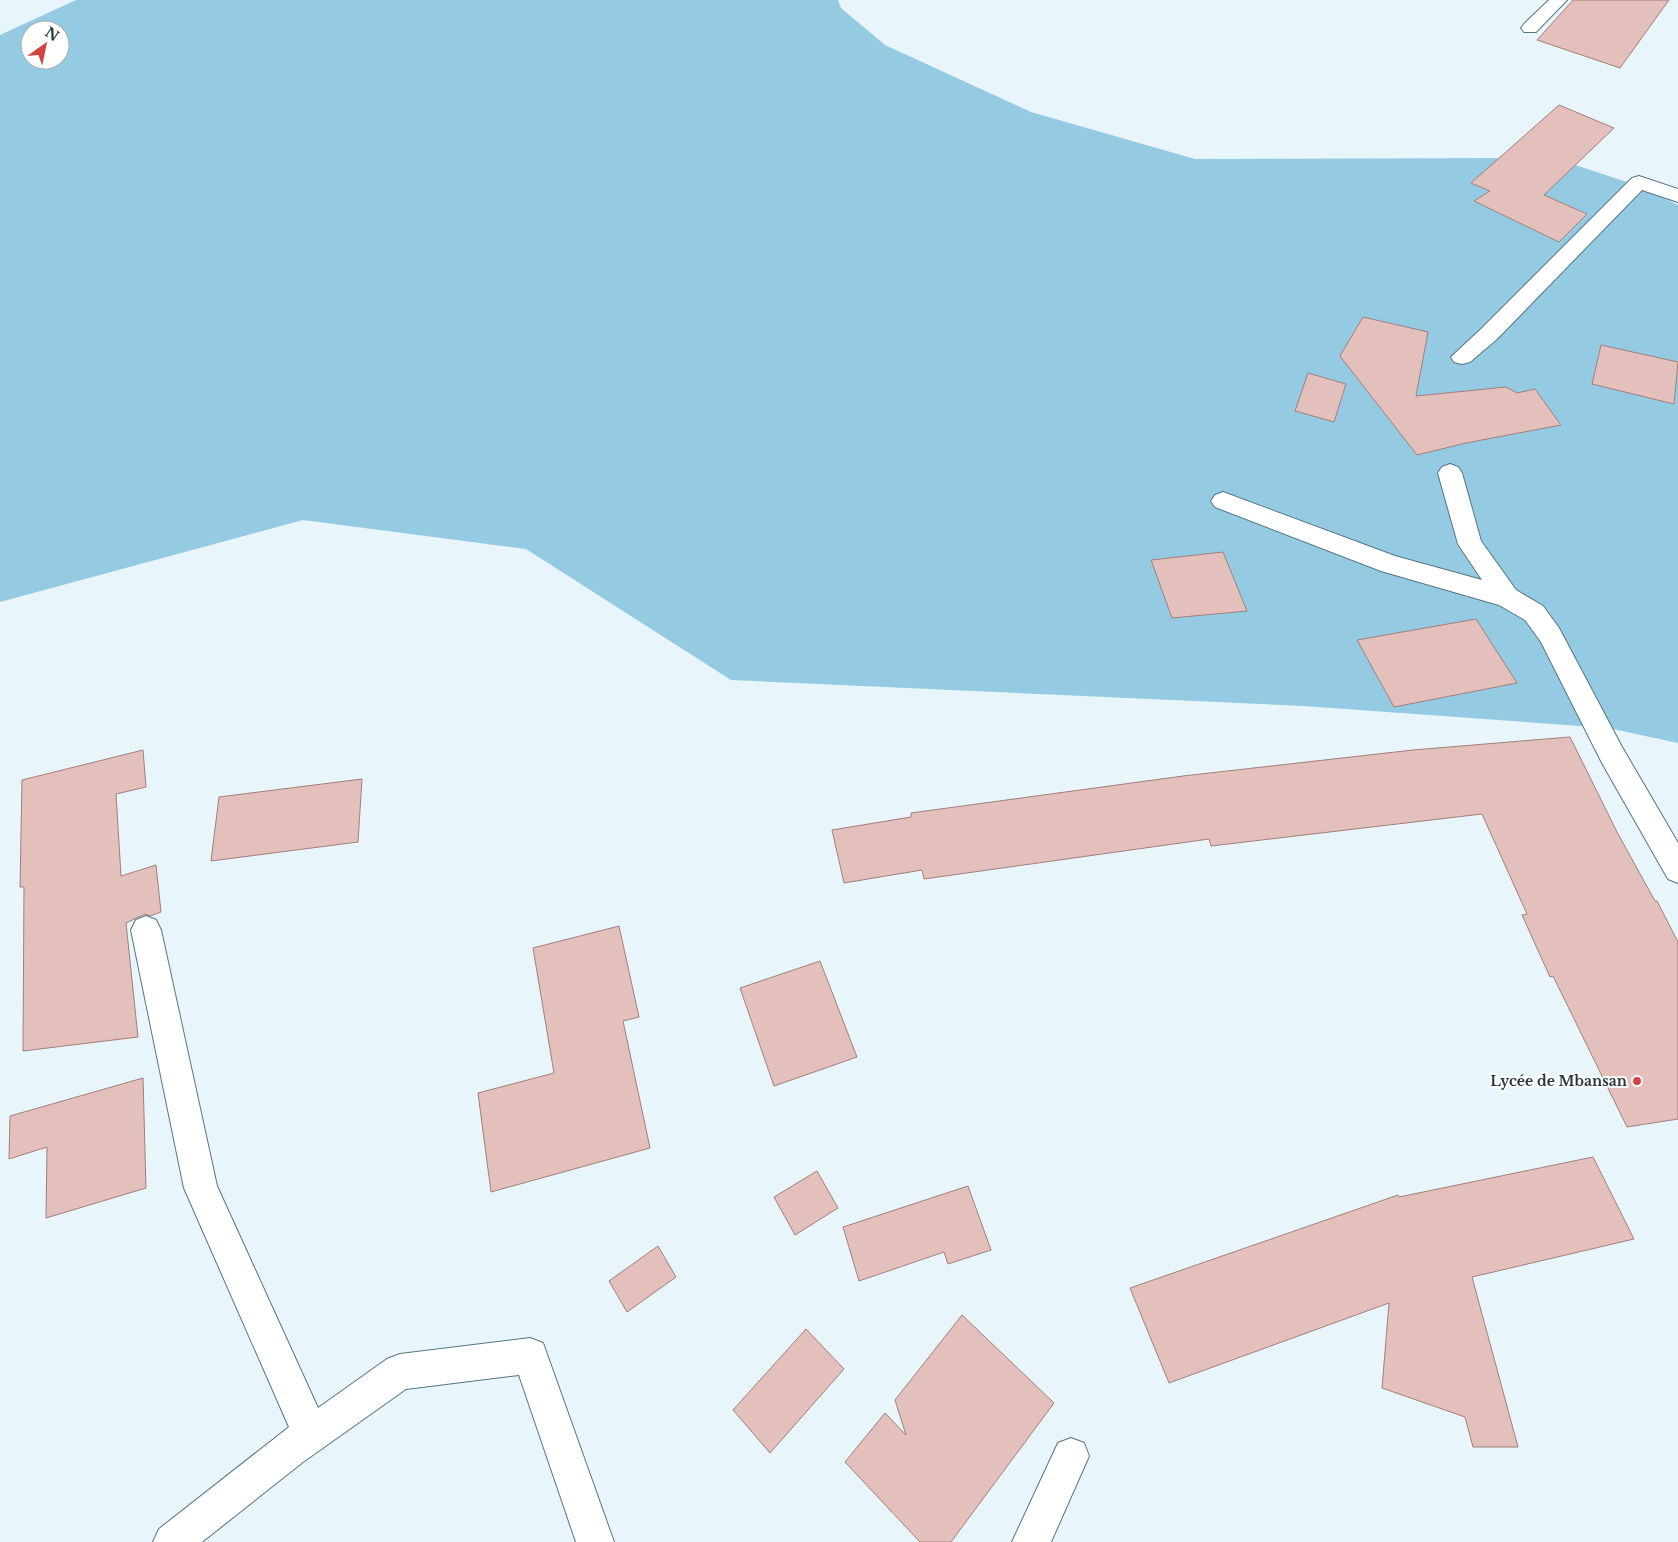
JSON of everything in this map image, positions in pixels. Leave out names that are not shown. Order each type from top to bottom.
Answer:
[{"type":"street","points":[[1530,28],[1559,0]]},
{"type":"street","points":[[1462,357],[1488,334],[1639,182],[1678,196]]},
{"type":"street","points":[[1450,473],[1470,544],[1507,596]]},
{"type":"street","points":[[1223,501],[1390,564],[1507,596],[1534,613],[1550,635],[1612,755],[1678,870]]},
{"type":"street","points":[[146,930],[201,1188],[311,1434]]},
{"type":"street","points":[[172,1542],[311,1434],[400,1372],[530,1356],[595,1542]]},
{"type":"street","points":[[1031,1542],[1071,1456]]},
{"type":"shaded area","points":[[76,0],[838,0],[841,8],[885,45],[1031,112],[1195,159],[1554,158],[1642,187],[1678,205],[1678,743],[1608,728],[1304,706],[731,680],[526,549],[303,520],[0,602],[0,35],[20,26],[20,70],[70,70],[70,20],[33,20]]},
{"type":"building","points":[[1573,0],[1669,0],[1620,68],[1537,40]]},
{"type":"building","points":[[1559,105],[1614,128],[1544,195],[1587,214],[1559,242],[1474,201],[1490,191],[1471,183]]},
{"type":"building","points":[[1363,317],[1428,332],[1416,396],[1506,387],[1517,393],[1535,389],[1561,425],[1466,443],[1417,455],[1340,356]]},
{"type":"building","points":[[1601,345],[1678,362],[1674,404],[1592,384]]},
{"type":"building","points":[[1308,373],[1346,384],[1334,422],[1295,411]]},
{"type":"building","points":[[1223,552],[1247,611],[1172,618],[1151,560]]},
{"type":"building","points":[[1476,619],[1517,683],[1394,707],[1357,640]]},
{"type":"building","points":[[1570,737],[1617,832],[1655,901],[1657,901],[1678,942],[1678,1119],[1627,1127],[1553,976],[1550,977],[1522,915],[1527,914],[1482,814],[1211,846],[1209,839],[924,879],[922,870],[844,883],[832,830],[911,817],[911,813],[1183,776],[1413,750]]},
{"type":"building","points":[[143,750],[146,787],[116,794],[121,876],[156,865],[161,912],[150,916],[145,914],[126,923],[138,1037],[23,1051],[24,887],[20,887],[22,780]]},
{"type":"building","points":[[362,779],[358,842],[211,861],[219,797]]},
{"type":"building","points":[[619,926],[639,1017],[623,1021],[650,1148],[491,1192],[478,1093],[554,1073],[533,948]]},
{"type":"building","points":[[820,961],[857,1057],[774,1086],[740,988]]},
{"type":"building","points":[[143,1078],[146,1188],[46,1218],[47,1147],[9,1159],[10,1116]]},
{"type":"building","points":[[1593,1157],[1634,1239],[1472,1277],[1518,1447],[1473,1447],[1465,1417],[1382,1388],[1389,1303],[1169,1383],[1130,1288],[1398,1195],[1399,1197]]},
{"type":"building","points":[[817,1171],[838,1208],[795,1235],[774,1197]]},
{"type":"building","points":[[968,1186],[991,1250],[948,1264],[944,1252],[859,1281],[843,1227]]},
{"type":"building","points":[[658,1246],[676,1277],[627,1312],[609,1281]]},
{"type":"building","points":[[962,1315],[1054,1403],[951,1542],[920,1542],[845,1462],[885,1413],[906,1435],[895,1400]]},
{"type":"building","points":[[806,1329],[844,1369],[770,1453],[733,1410]]},
{"type":"place","name":"Lycée de Mbansan","points":[[1637,1081]]}]
